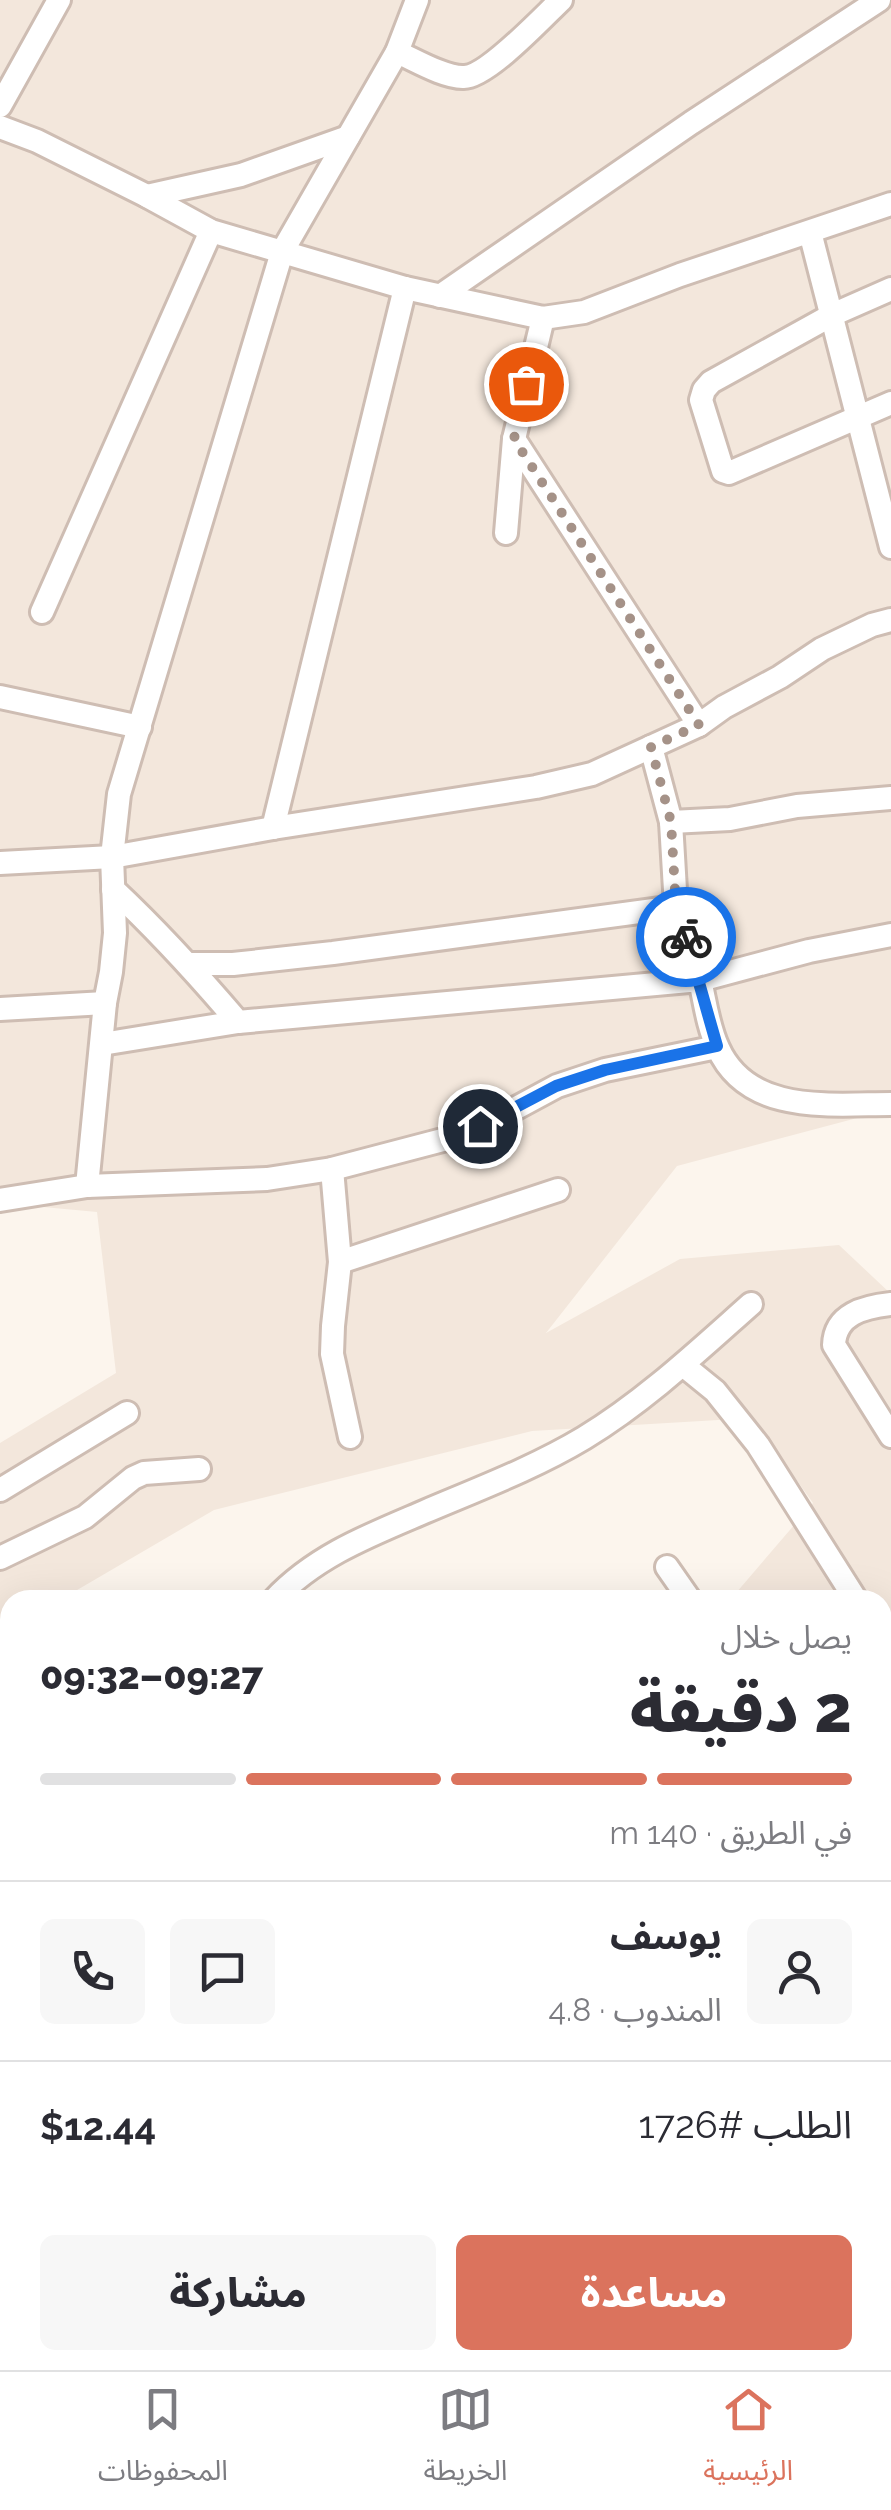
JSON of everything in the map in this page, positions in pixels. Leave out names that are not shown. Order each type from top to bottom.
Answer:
[{"type":"street","points":[[0,106],[59,0]]},
{"type":"street","points":[[397,52],[465,78],[487,68],[562,0]]},
{"type":"street","points":[[440,296],[691,123],[879,0]]},
{"type":"street","points":[[87,1186],[115,933],[112,857],[119,794],[282,252],[397,52],[414,2]]},
{"type":"street","points":[[0,126],[147,196],[211,232],[406,288],[543,318],[584,312],[680,274],[891,204]]},
{"type":"street","points":[[147,196],[241,175],[348,137]]},
{"type":"street","points":[[42,612],[211,232]]},
{"type":"street","points":[[810,232],[891,548]]},
{"type":"street","points":[[273,828],[406,288]]},
{"type":"street","points":[[891,289],[710,382],[701,400],[723,470],[730,473],[891,403]]},
{"type":"street","points":[[506,532],[514,439],[543,318]]},
{"type":"street","points":[[514,439],[699,725]]},
{"type":"street","points":[[0,863],[112,857],[536,787],[592,774],[699,725],[724,706],[780,678],[822,650],[872,624],[891,620]]},
{"type":"street","points":[[0,697],[140,727]]},
{"type":"street","points":[[651,747],[671,822],[676,907],[717,1046],[732,1072],[760,1092],[780,1100],[891,1104]]},
{"type":"street","points":[[671,822],[730,819],[797,806],[891,798]]},
{"type":"street","points":[[113,889],[190,964],[238,1022]]},
{"type":"street","points":[[190,964],[234,964],[676,907]]},
{"type":"street","points":[[102,1044],[238,1022],[700,980],[808,950],[891,936]]},
{"type":"street","points":[[0,1009],[105,1003]]},
{"type":"street","points":[[0,1200],[87,1186],[267,1179],[332,1169],[454,1137],[556,1086],[605,1070],[717,1046]]},
{"type":"street","points":[[332,1169],[340,1262],[332,1354],[350,1437]]},
{"type":"street","points":[[340,1262],[558,1190]]},
{"type":"street","points":[[283,1590],[327,1556],[584,1438],[683,1365],[751,1304]]},
{"type":"street","points":[[891,1304],[866,1308],[840,1322],[834,1345],[891,1436]]},
{"type":"street","points":[[683,1365],[715,1391],[758,1446],[850,1590]]},
{"type":"street","points":[[0,1490],[127,1413]]},
{"type":"street","points":[[0,1558],[85,1516],[144,1473],[199,1469]]},
{"type":"street","points":[[667,1566],[683,1590]]},
{"type":"shaded area","points":[[0,0],[891,0],[891,1109],[677,1166],[546,1333],[680,1259],[839,1245],[891,1294],[891,1590],[739,1590],[813,1503],[752,1418],[532,1431],[214,1510],[77,1590],[0,1590],[0,1443],[116,1373],[97,1212],[0,1203]]},
{"type":"way so far","points":[[526,384],[514,439],[699,725],[651,747],[671,822],[676,907],[686,937]]},
{"type":"route","points":[[480,1126],[556,1086],[605,1070],[717,1046],[686,937]]}]
